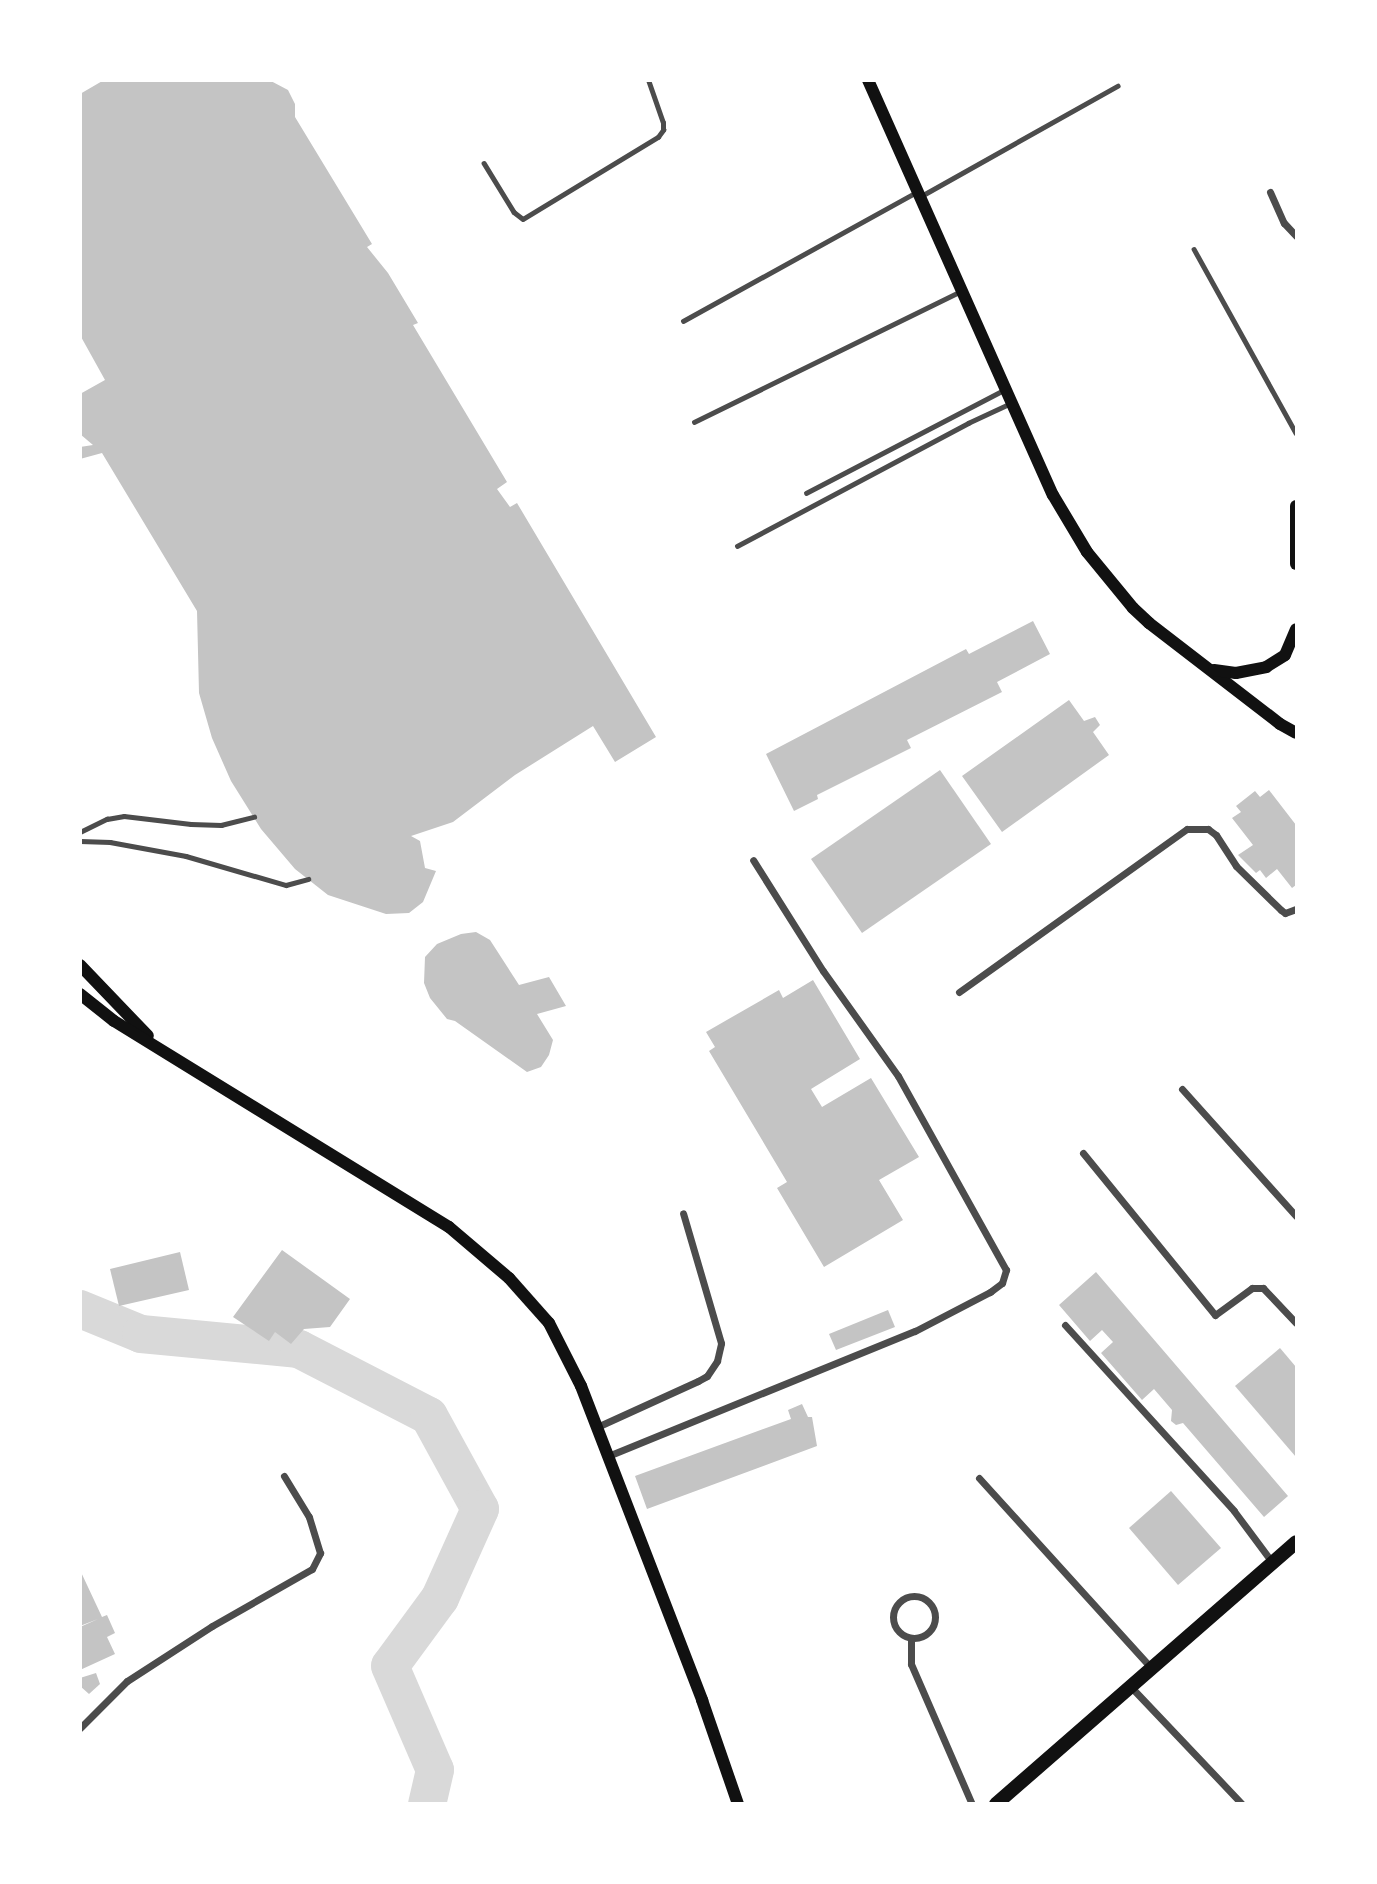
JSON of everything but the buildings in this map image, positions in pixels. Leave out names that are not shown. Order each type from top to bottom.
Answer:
[{"type":"main road","points":[[868,80],[921,193],[1053,495],[1087,552],[1133,608],[1177,647],[1213,670],[1280,724],[1297,733]]},
{"type":"main road","points":[[1297,506],[1297,564]]},
{"type":"main road","points":[[1213,670],[1236,673],[1266,667],[1285,655],[1297,629]]},
{"type":"main road","points":[[80,965],[155,1045]]},
{"type":"main road","points":[[80,994],[114,1021],[449,1227],[509,1278],[549,1323],[581,1386],[738,1804]]},
{"type":"main road","points":[[996,1804],[1297,1542]]},
{"type":"street","points":[[1270,192],[1284,223],[1297,236]]},
{"type":"street","points":[[960,992],[1187,828],[1208,829],[1216,835],[1236,866],[1281,910],[1285,913],[1297,909]]},
{"type":"street","points":[[608,1456],[915,1331],[989,1292],[1002,1283],[1006,1270],[898,1076],[824,971],[753,860]]},
{"type":"street","points":[[1182,1089],[1297,1216]]},
{"type":"street","points":[[1083,1153],[1215,1315],[1252,1288],[1263,1288],[1297,1323]]},
{"type":"street","points":[[597,1427],[698,1381],[717,1361],[721,1343],[683,1213]]},
{"type":"street","points":[[1065,1325],[1234,1511],[1272,1563]]},
{"type":"street","points":[[80,1728],[127,1681],[212,1626],[312,1569],[320,1553],[309,1517],[284,1476]]},
{"type":"street","points":[[979,1478],[1152,1669]]},
{"type":"street","points":[[918,1596],[932,1606],[934,1621],[925,1635],[911,1639],[899,1632],[893,1613],[902,1599],[918,1596]]},
{"type":"street","points":[[911,1639],[911,1664],[972,1804]]},
{"type":"street","points":[[1131,1687],[1242,1804]]},
{"type":"lane","points":[[484,163],[514,212],[523,219],[658,137],[663,130],[663,123],[648,80]]},
{"type":"lane","points":[[683,321],[1117,86]]},
{"type":"lane","points":[[1194,249],[1297,433]]},
{"type":"lane","points":[[694,422],[963,290]]},
{"type":"lane","points":[[806,493],[1006,389]]},
{"type":"lane","points":[[737,546],[968,423],[1012,403]]},
{"type":"lane","points":[[80,832],[107,819],[124,816],[211,825],[254,817]]},
{"type":"lane","points":[[80,841],[110,842],[186,856],[286,885],[308,879]]},
{"type":"waterway","points":[[80,1309],[141,1334],[299,1349],[429,1416],[480,1509],[440,1598],[390,1666],[435,1770],[427,1804]]}]
